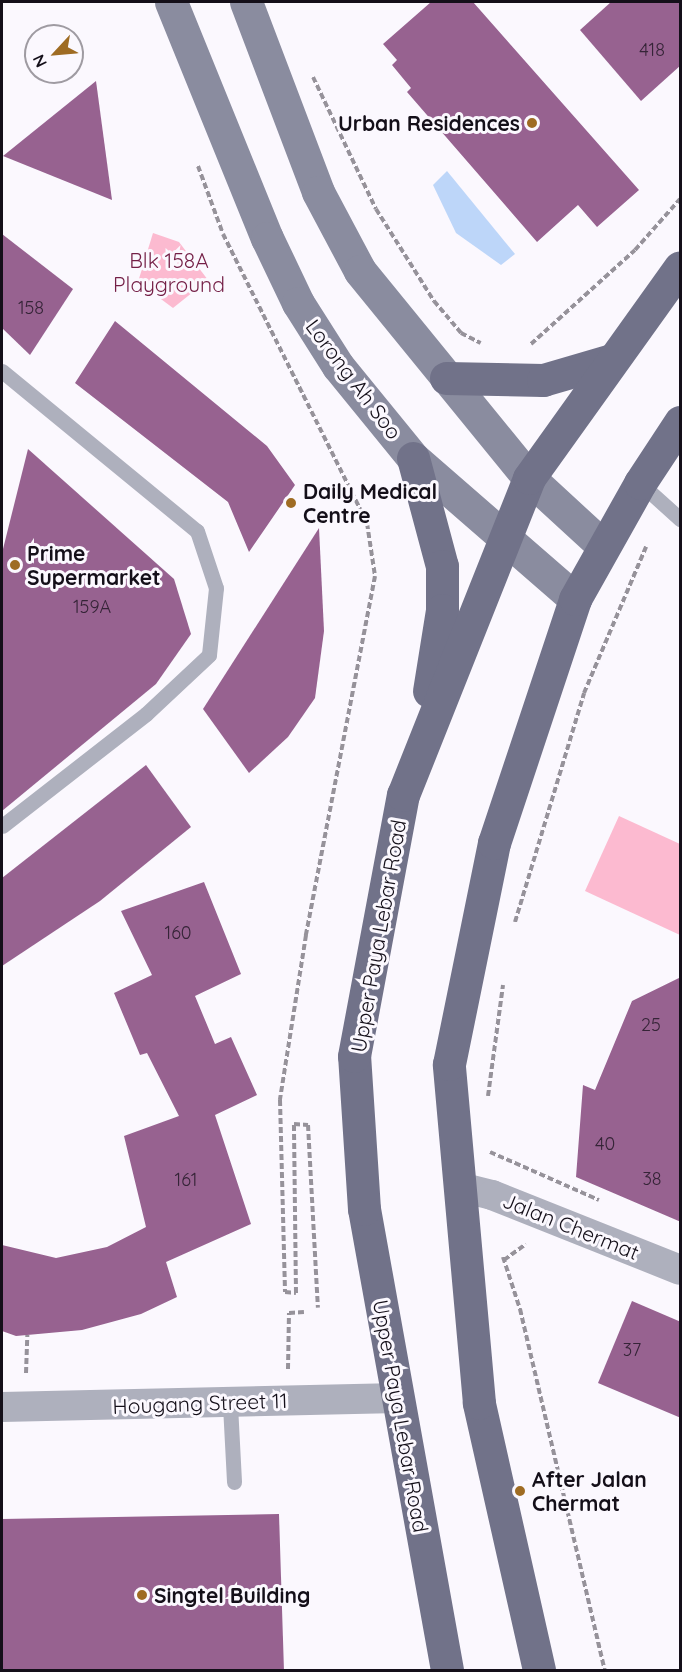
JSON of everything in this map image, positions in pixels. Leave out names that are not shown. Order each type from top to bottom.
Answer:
[{"type":"main road","name":"Lorong Ah Soo","points":[[171,2],[247,195],[298,303],[338,366],[413,458],[507,537],[575,599]]},
{"type":"main road","points":[[246,2],[324,202],[360,271],[529,478],[603,546]]},
{"type":"main road","name":"Upper Paya Lebar Road","points":[[447,1671],[364,1209],[354,1056],[403,795],[529,478],[681,267]]},
{"type":"main road","points":[[446,378],[543,380],[612,360]]},
{"type":"main road","points":[[539,1671],[479,1404],[448,1064],[494,843],[575,599],[640,483],[681,422]]},
{"type":"main road","points":[[403,795],[436,663],[442,610],[442,566],[413,458]]},
{"type":"street","name":"Jalan Chermat","points":[[460,1187],[492,1195],[681,1270]]},
{"type":"street","name":"Hougang Street 11","points":[[2,1407],[230,1405],[399,1398]]},
{"type":"lane","points":[[2,371],[197,531],[216,588],[209,655],[146,714],[2,826]]},
{"type":"lane","points":[[640,483],[663,507],[681,519]]},
{"type":"lane","points":[[230,1405],[234,1482]]},
{"type":"path","points":[[308,66],[376,208],[434,301],[461,333],[492,348]]},
{"type":"path","points":[[195,156],[223,234],[367,523],[375,576],[306,935],[280,1100],[285,1292],[296,1293],[294,1124],[308,1125],[318,1308]]},
{"type":"path","points":[[524,350],[635,250],[681,199]]},
{"type":"path","points":[[514,926],[584,693],[663,507]]},
{"type":"path","points":[[487,1102],[504,972]]},
{"type":"path","points":[[492,1195],[481,1149],[607,1203]]},
{"type":"path","points":[[501,1250],[520,1309],[558,1480],[605,1671]]},
{"type":"path","points":[[288,1370],[289,1313],[304,1312]]},
{"type":"path","points":[[26,1364],[27,1335]]},
{"type":"path","points":[[558,1480],[564,1478]]},
{"type":"green space","name":"Blk 158A Playground","points":[[153,233],[179,242],[208,280],[173,308],[138,282]]},
{"type":"green space","points":[[619,816],[680,844],[680,935],[585,891]]},
{"type":"water","points":[[447,171],[515,254],[501,265],[456,233],[433,185]]},
{"type":"building","name":"Urban Residences","points":[[431,2],[473,2],[639,190],[597,227],[578,205],[537,242],[407,92],[411,88],[392,65],[397,60],[383,44]]},
{"type":"building","points":[[611,2],[681,2],[681,65],[641,101],[580,30]]},
{"type":"building","points":[[96,81],[112,200],[3,156]]},
{"type":"building","points":[[2,234],[73,289],[30,355],[2,328]]},
{"type":"building","points":[[115,321],[267,446],[295,485],[249,552],[228,502],[75,383]]},
{"type":"building","points":[[28,449],[174,579],[191,634],[156,684],[2,811],[2,553]]},
{"type":"building","points":[[319,528],[324,631],[315,698],[288,737],[249,773],[203,709]]},
{"type":"building","points":[[146,765],[191,827],[100,901],[2,966],[2,878]]},
{"type":"building","points":[[204,882],[241,974],[195,996],[215,1044],[231,1037],[257,1095],[215,1115],[251,1224],[166,1262],[177,1297],[141,1314],[82,1330],[16,1336],[2,1331],[2,1245],[56,1258],[107,1247],[146,1227],[124,1136],[179,1116],[147,1053],[140,1055],[114,993],[152,975],[121,911]]},
{"type":"building","points":[[681,977],[681,1222],[576,1177],[583,1085],[595,1090],[632,1001]]},
{"type":"building","points":[[632,1301],[681,1322],[681,1418],[598,1383]]},
{"type":"building","name":"Singtel Building","points":[[279,1514],[284,1671],[2,1671],[2,1519]]},
{"type":"place","name":"Urban Residences","points":[[532,123]]},
{"type":"place","name":"Daily Medical Centre","points":[[291,503]]},
{"type":"place","name":"Prime Supermarket","points":[[15,565]]},
{"type":"place","name":"After Jalan Chermat","points":[[520,1491]]},
{"type":"place","name":"Singtel Building","points":[[142,1595]]}]
